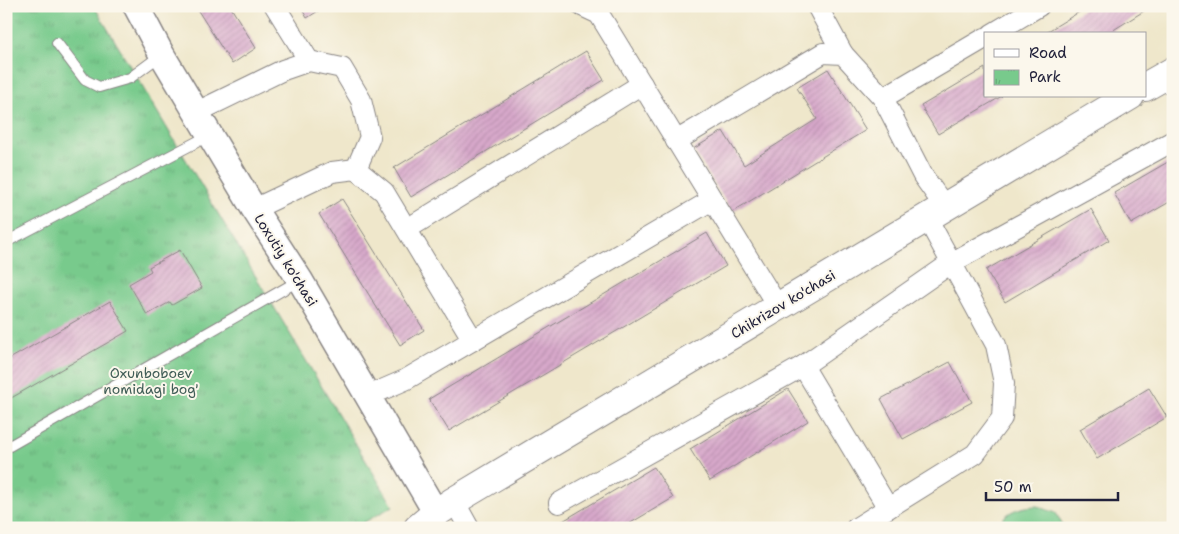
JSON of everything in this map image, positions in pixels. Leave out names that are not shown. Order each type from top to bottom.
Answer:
[{"type":"main road","points":[[1146,86],[1173,71]]},
{"type":"main road","name":"Chikrizov ko'chasi","points":[[400,528],[436,514],[1127,98]]},
{"type":"street","name":"Loxutiy ko'chasi","points":[[136,6],[162,55],[254,209],[300,280],[436,514]]},
{"type":"street","points":[[275,6],[309,61]]},
{"type":"street","points":[[817,6],[843,54],[883,98],[923,176],[951,263],[996,345],[1004,382],[1002,418],[975,454],[856,528]]},
{"type":"street","points":[[995,32],[1039,6]]},
{"type":"street","points":[[598,9],[778,307]]},
{"type":"street","points":[[883,98],[984,39]]},
{"type":"street","points":[[676,141],[823,53],[843,54]]},
{"type":"street","points":[[197,112],[283,70],[309,61],[342,68],[361,100],[370,137],[356,169]]},
{"type":"street","points":[[407,229],[642,84]]},
{"type":"street","points":[[559,503],[803,366],[951,263],[1173,141]]},
{"type":"street","points":[[254,209],[332,172],[356,169],[384,192],[473,340]]},
{"type":"street","points":[[368,396],[405,380],[712,200]]},
{"type":"street","points":[[803,366],[888,508]]},
{"type":"street","points":[[436,514],[469,528]]},
{"type":"lane","points":[[57,43],[85,80],[99,87],[130,78],[162,55]]},
{"type":"lane","points":[[6,242],[210,135]]},
{"type":"lane","points":[[6,448],[300,280]]},
{"type":"green space","name":"Oxunboboev nomidagi bog'","points":[[6,6],[94,6],[393,506],[354,528],[6,528]]},
{"type":"green space","points":[[1037,506],[1056,513],[1064,528],[996,528],[1013,511],[1024,507]]},
{"type":"building","points":[[195,6],[230,6],[256,48],[232,64]]},
{"type":"building","points":[[300,6],[326,6],[307,18]]},
{"type":"building","points":[[1089,6],[1141,6],[1144,11],[1110,32],[1046,32]]},
{"type":"building","points":[[586,51],[604,80],[411,197],[394,168]]},
{"type":"building","points":[[828,69],[866,130],[732,212],[693,149],[723,131],[744,165],[817,119],[797,88]]},
{"type":"building","points":[[984,69],[984,98],[999,98],[938,134],[921,106]]},
{"type":"building","points":[[1173,159],[1173,200],[1131,224],[1114,193]]},
{"type":"building","points":[[342,199],[424,330],[400,345],[319,214]]},
{"type":"building","points":[[1091,209],[1109,240],[1005,302],[986,270]]},
{"type":"building","points":[[707,233],[726,266],[449,431],[429,399]]},
{"type":"building","points":[[180,250],[202,288],[172,305],[170,302],[147,315],[129,284],[151,271],[149,267]]},
{"type":"building","points":[[110,301],[128,331],[6,401],[6,361]]},
{"type":"building","points":[[950,362],[972,402],[903,439],[881,399]]},
{"type":"building","points":[[1149,388],[1167,417],[1097,459],[1080,429]]},
{"type":"building","points":[[788,389],[808,421],[710,481],[690,449]]},
{"type":"building","points":[[654,467],[673,498],[622,528],[551,528]]}]
